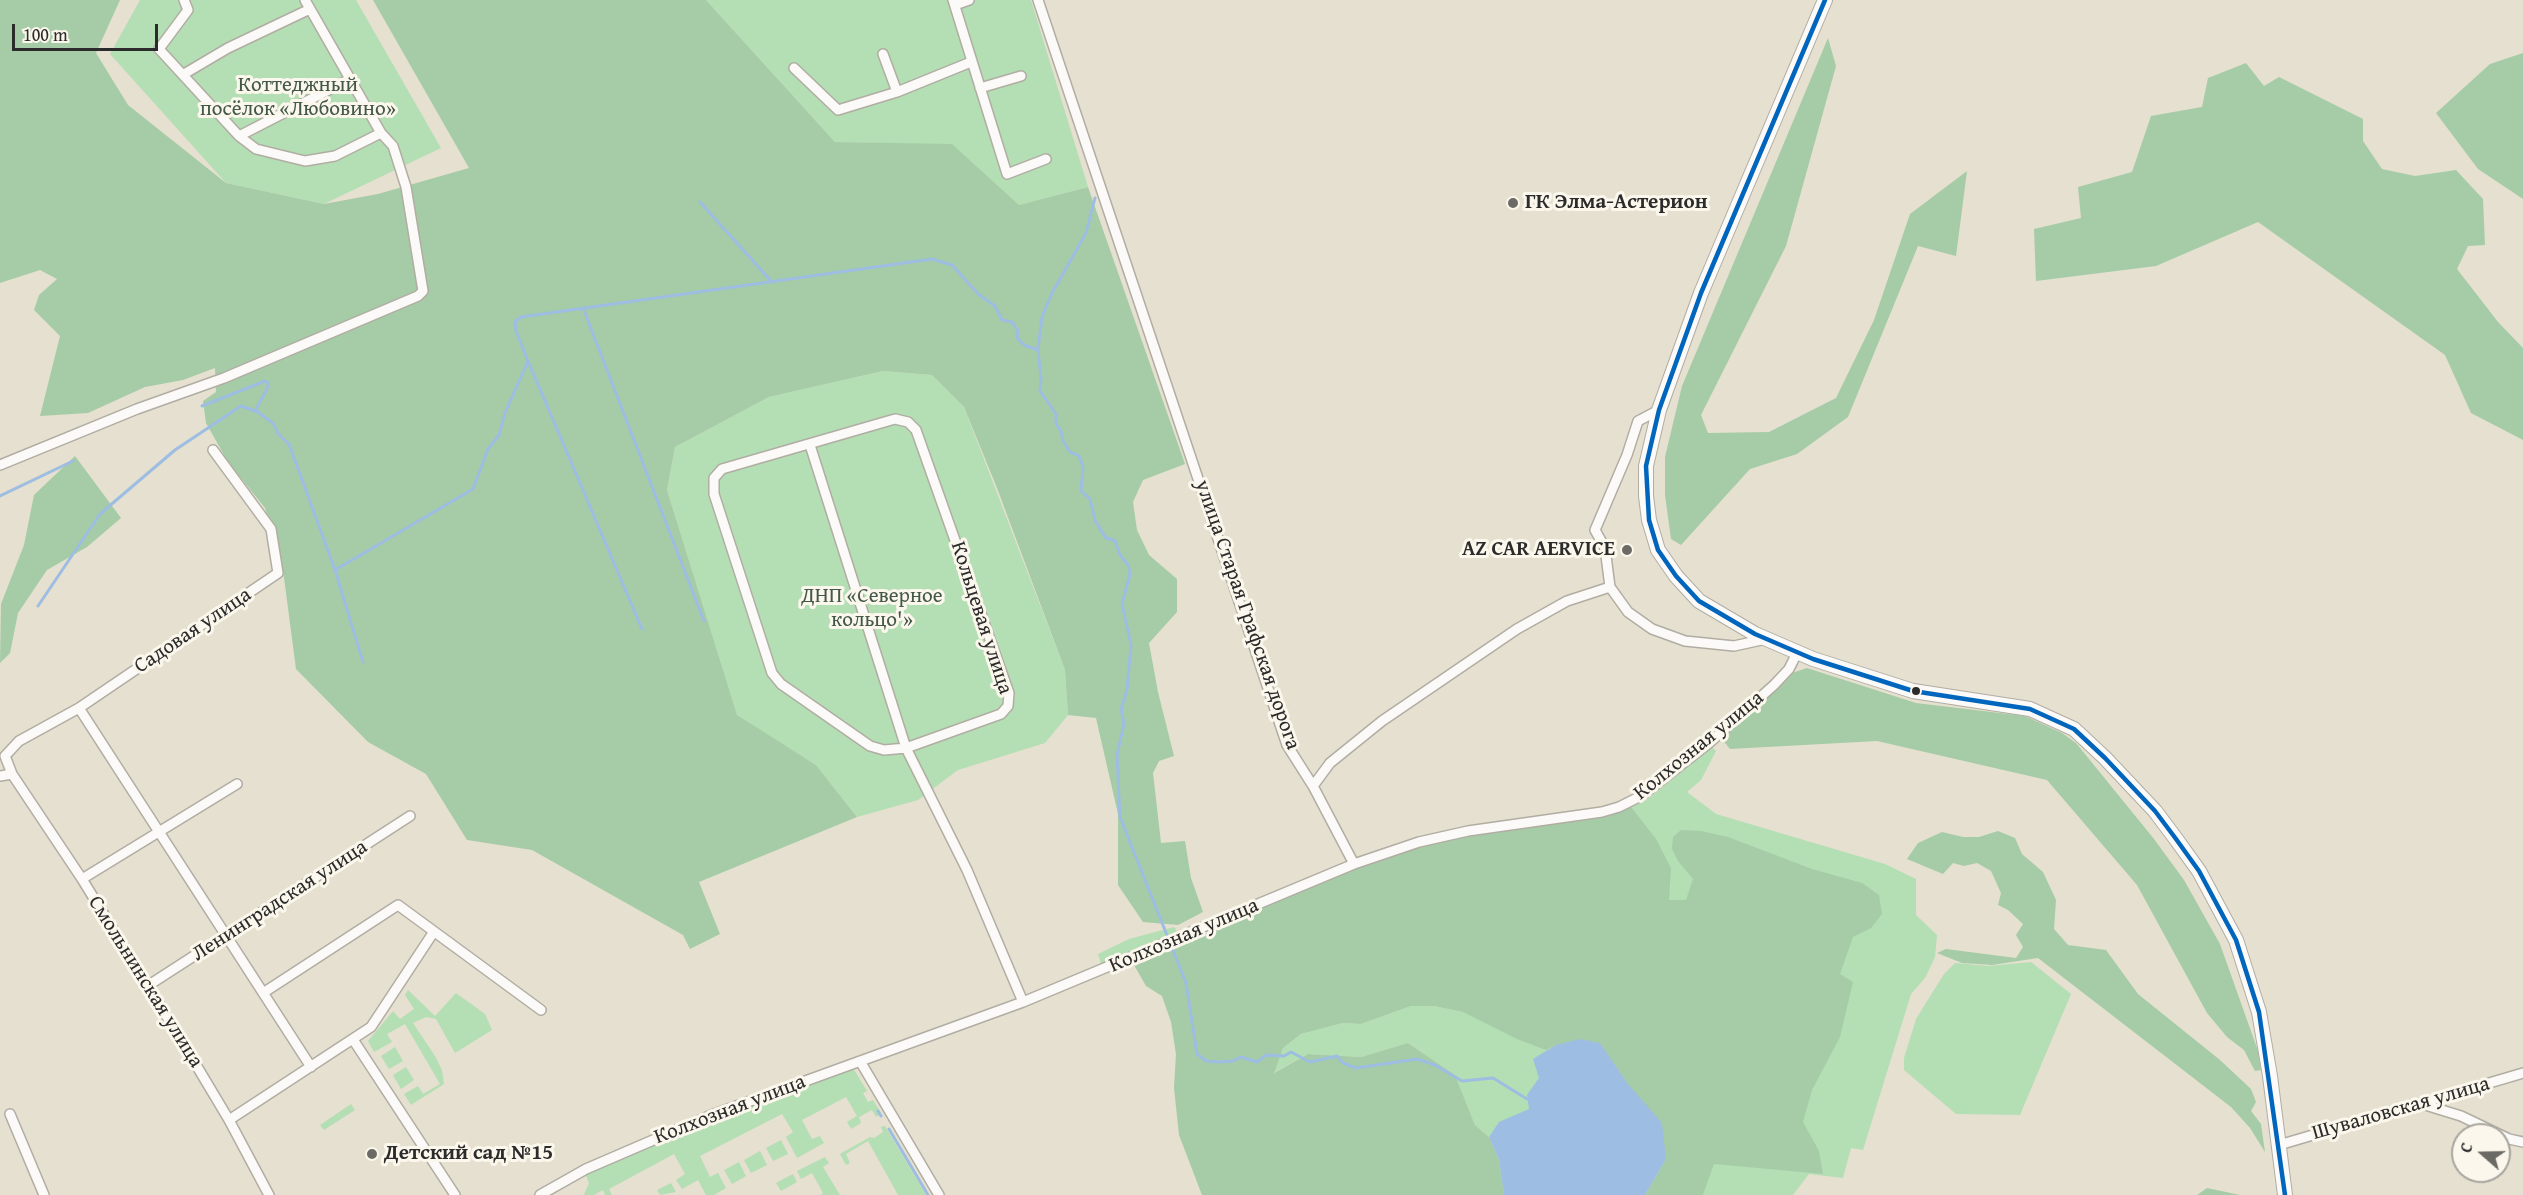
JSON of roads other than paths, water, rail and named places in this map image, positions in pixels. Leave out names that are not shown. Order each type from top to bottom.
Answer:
[{"type":"main road","points":[[1825,0],[1701,293],[1659,410],[1646,466],[1649,520],[1658,550],[1676,576],[1699,601],[1766,639],[1860,676],[1929,696],[2030,709],[2074,729],[2105,758],[2155,812],[2188,855],[2219,906],[2236,940],[2259,1012],[2285,1195]]},
{"type":"street","points":[[184,0],[188,9],[159,49],[239,136],[256,149],[305,160],[335,156],[381,133]]},
{"type":"street","points":[[969,0],[954,2],[1007,174],[1046,159]]},
{"type":"street","name":"улица Старая Графская дорога","points":[[1038,0],[1194,460],[1287,745],[1313,786],[1354,864]]},
{"type":"street","points":[[0,465],[137,409],[224,378],[418,296],[423,291],[406,187],[393,146],[381,133],[308,4],[184,74]]},
{"type":"street","points":[[883,54],[897,92]]},
{"type":"street","points":[[794,68],[838,110],[897,92],[971,62]]},
{"type":"street","points":[[980,88],[1021,76]]},
{"type":"street","points":[[239,136],[350,79]]},
{"type":"street","points":[[1659,410],[1638,421],[1627,455],[1596,530],[1605,548],[1610,587],[1628,612],[1652,629],[1685,641],[1734,646],[1766,639]]},
{"type":"street","name":"Кольцевая улица","points":[[894,419],[908,422],[916,430],[1009,693],[1008,706],[1001,714],[906,748],[884,750],[870,746],[781,684],[772,673],[714,495],[714,478],[722,469],[810,446],[894,419]]},
{"type":"street","points":[[810,446],[906,748],[967,870],[1023,1002]]},
{"type":"street","name":"Садовая улица","points":[[12,774],[5,756],[19,741],[79,708],[278,573],[271,529],[213,450]]},
{"type":"street","points":[[1313,786],[1330,763],[1382,721],[1517,629],[1567,601],[1610,587]]},
{"type":"street","name":"Колхозная улица","points":[[540,1195],[585,1169],[633,1148],[860,1061],[1023,1002],[1354,864],[1419,842],[1468,831],[1602,812],[1641,796],[1710,743],[1774,685],[1789,669],[1797,653]]},
{"type":"street","points":[[79,708],[311,1067]]},
{"type":"street","points":[[0,776],[12,774]]},
{"type":"street","name":"Смольнинская улица","points":[[12,774],[82,879],[148,985],[230,1120],[269,1195]]},
{"type":"street","points":[[82,879],[237,784]]},
{"type":"street","name":"Ленинградская улица","points":[[148,985],[410,816]]},
{"type":"street","points":[[263,993],[398,905],[433,933],[541,1010]]},
{"type":"street","points":[[230,1120],[354,1041],[371,1027],[433,933]]},
{"type":"street","points":[[354,1041],[455,1195]]},
{"type":"street","points":[[860,1061],[939,1195]]},
{"type":"street","name":"Шуваловская улица","points":[[2279,1144],[2523,1073]]},
{"type":"street","points":[[2422,1104],[2461,1116],[2509,1139],[2523,1142]]},
{"type":"street","points":[[10,1114],[44,1195]]},
{"type":"water","points":[[1580,1039],[1600,1043],[1628,1084],[1662,1123],[1666,1159],[1645,1195],[1504,1195],[1499,1160],[1489,1137],[1499,1122],[1529,1109],[1527,1095],[1539,1078],[1533,1059],[1556,1045]]},
{"type":"waterway","points":[[1038,349],[1042,317],[1052,293],[1086,233],[1095,198]]},
{"type":"waterway","points":[[700,202],[771,281]]},
{"type":"waterway","points":[[642,629],[528,361],[516,331],[515,322],[521,317],[932,259],[952,265],[978,294],[995,306],[1002,320],[1012,322],[1018,331],[1017,338],[1024,345],[1038,350],[1040,391],[1056,414],[1056,424],[1061,431],[1063,441],[1070,452],[1079,456],[1083,467],[1081,491],[1090,499],[1095,520],[1105,537],[1115,541],[1120,555],[1128,565],[1130,574],[1122,604],[1131,645],[1127,690],[1121,709],[1124,724],[1117,755],[1120,817],[1186,983],[1197,1054],[1206,1061],[1220,1062],[1233,1061],[1241,1057],[1257,1062],[1266,1055],[1284,1056],[1291,1052],[1310,1062],[1337,1056],[1343,1063],[1356,1068],[1417,1059],[1435,1065],[1462,1081],[1493,1078],[1527,1099]]},
{"type":"waterway","points":[[583,308],[704,621]]},
{"type":"waterway","points":[[363,662],[335,570],[473,489],[488,449],[499,435],[505,413],[528,361]]},
{"type":"waterway","points":[[202,406],[265,381],[268,387],[255,411]]},
{"type":"waterway","points":[[38,606],[100,514],[175,450],[241,406],[258,412],[274,424],[278,434],[289,444],[335,570]]},
{"type":"waterway","points":[[0,496],[73,461]]},
{"type":"waterway","points":[[878,1111],[881,1116]]},
{"type":"waterway","points":[[889,1129],[928,1195]]},
{"type":"place","name":"ГК Элма-Астерион","points":[[1513,203]]},
{"type":"place","name":"AZ CAR AERVICE","points":[[1627,550]]},
{"type":"place","name":"Детский сад №15","points":[[372,1154]]},
{"type":"park label","name":"Коттеджный посёлок «Любовино»","points":[[298,98]]},
{"type":"park label","name":"ДНП «Северное кольцо'»","points":[[872,609]]}]
